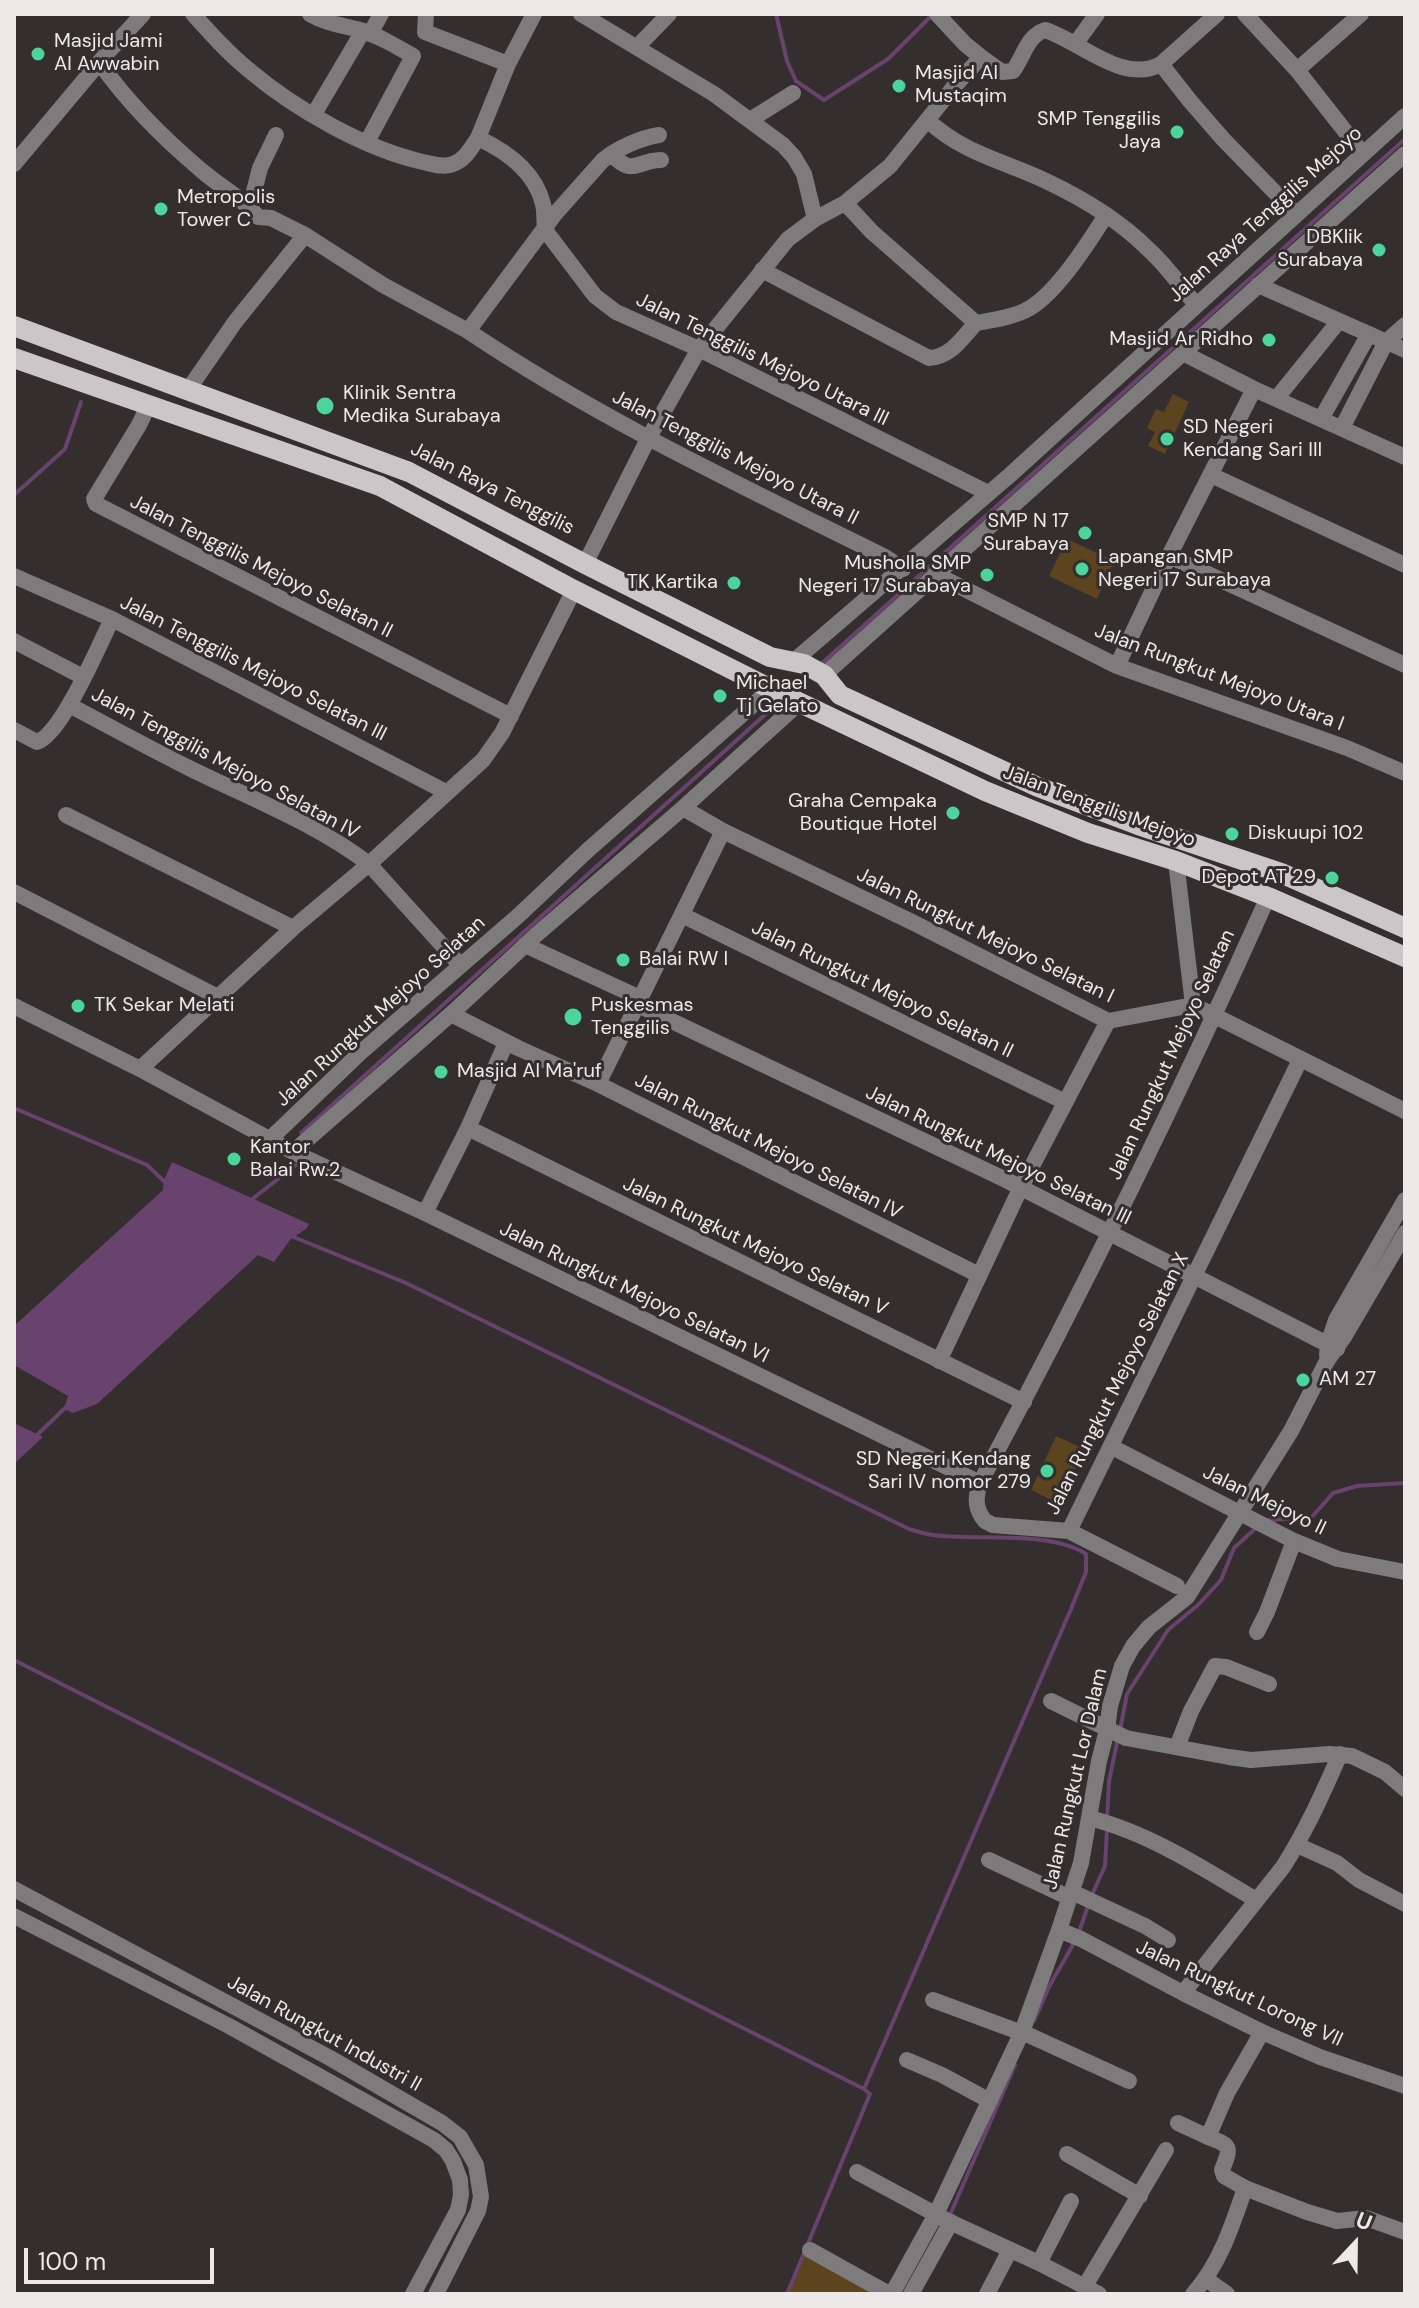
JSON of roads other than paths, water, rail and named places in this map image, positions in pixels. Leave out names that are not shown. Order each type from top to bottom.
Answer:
[{"type":"main road","name":"Jalan Raya Tenggilis","points":[[14,326],[393,465],[700,623],[770,657],[810,668]]},
{"type":"main road","points":[[14,358],[380,486],[574,590],[786,696]]},
{"type":"main road","points":[[470,535],[483,511]]},
{"type":"main road","points":[[686,647],[700,623]]},
{"type":"main road","name":"Jalan Tenggilis Mejoyo","points":[[810,668],[840,695],[1038,787],[1138,825],[1281,873],[1405,928]]},
{"type":"main road","name":"Jalan Tenggilis Mejoyo","points":[[786,696],[1028,810],[1176,861],[1405,957]]},
{"type":"main road","points":[[985,791],[996,768]]},
{"type":"main road","points":[[1373,942],[1383,917]]},
{"type":"street","points":[[14,164],[143,14]]},
{"type":"street","points":[[193,14],[250,71],[314,114],[367,142],[408,158],[443,166],[463,158],[478,138],[508,64],[534,14]]},
{"type":"street","points":[[310,14],[338,27],[367,33],[413,56],[367,142]]},
{"type":"street","points":[[314,114],[381,14]]},
{"type":"street","points":[[426,14],[425,32],[508,64]]},
{"type":"street","points":[[581,14],[714,94],[783,145],[804,174],[815,219]]},
{"type":"street","points":[[637,47],[669,14]]},
{"type":"street","points":[[1076,43],[1097,14]]},
{"type":"street","points":[[941,18],[965,44],[997,70],[1007,73],[1019,63],[1036,33],[1048,30],[1123,68],[1152,69],[1217,14]]},
{"type":"street","points":[[1245,14],[1297,70],[1363,154]]},
{"type":"street","points":[[1297,70],[1361,14]]},
{"type":"street","points":[[585,564],[648,439],[699,349],[788,239],[815,219],[845,203],[890,166],[981,57]]},
{"type":"street","name":"Jalan Tenggilis Mejoyo Utara II","points":[[99,62],[134,107],[199,169],[250,207],[258,217],[271,218],[305,235],[383,285],[468,331],[648,439],[885,557],[903,569]]},
{"type":"street","points":[[1161,64],[1223,139],[1296,214]]},
{"type":"street","points":[[750,120],[793,93]]},
{"type":"street","name":"Jalan Raya Tenggilis Mejoyo","points":[[810,668],[903,569],[988,493],[1021,481],[1183,353],[1258,285],[1324,208],[1363,154],[1405,116]]},
{"type":"street","points":[[927,120],[947,138],[970,151],[1049,182],[1106,215],[1149,249],[1196,305]]},
{"type":"street","points":[[250,207],[260,168],[276,135]]},
{"type":"street","points":[[468,331],[555,214],[611,154],[647,137],[659,135]]},
{"type":"street","points":[[478,138],[515,160],[533,180],[543,205],[545,230]]},
{"type":"street","points":[[611,154],[623,166],[630,168],[661,160]]},
{"type":"street","name":"Jalan Raya Tenggilis Mejoyo","points":[[810,668],[935,574],[1021,481],[1196,305],[1296,214],[1324,208],[1405,154]]},
{"type":"street","points":[[845,203],[872,232],[976,323]]},
{"type":"street","points":[[762,270],[929,358],[939,358],[948,353],[976,323],[1030,308],[1063,276],[1106,215]]},
{"type":"street","name":"Jalan Tenggilis Mejoyo Utara III","points":[[545,230],[595,296],[616,312],[699,349],[988,493]]},
{"type":"street","points":[[188,390],[235,322],[305,235]]},
{"type":"street","points":[[1258,285],[1405,350]]},
{"type":"street","points":[[1276,399],[1339,321]]},
{"type":"street","points":[[1342,428],[1386,342],[1405,325]]},
{"type":"street","points":[[1321,419],[1369,334]]},
{"type":"street","points":[[1183,353],[1254,389],[1405,457]]},
{"type":"street","points":[[1117,666],[1254,389]]},
{"type":"street","name":"Jalan Tenggilis Mejoyo Selatan II","points":[[148,406],[94,499],[96,504],[511,716]]},
{"type":"street","points":[[1211,475],[1405,565]]},
{"type":"street","points":[[1169,556],[1405,665]]},
{"type":"street","name":"Jalan Rungkut Mejoyo Utara I","points":[[935,574],[1117,666],[1347,748],[1405,773]]},
{"type":"street","name":"Jalan Tenggilis Mejoyo Selatan III","points":[[14,576],[112,619],[446,792]]},
{"type":"street","points":[[140,1069],[483,760],[502,733],[574,590]]},
{"type":"street","points":[[14,730],[37,742],[44,740],[69,705],[112,619]]},
{"type":"street","points":[[14,641],[83,677]]},
{"type":"street","name":"Jalan Rungkut Mejoyo Selatan","points":[[271,1138],[361,1052],[460,965],[527,929],[683,808],[786,696]]},
{"type":"street","name":"Jalan Rungkut Mejoyo Selatan","points":[[293,1152],[451,1014],[527,929],[588,850],[786,696]]},
{"type":"street","name":"Jalan Tenggilis Mejoyo Selatan IV","points":[[69,705],[283,813],[357,855],[369,864],[460,965]]},
{"type":"street","name":"Jalan Rungkut Mejoyo Selatan I","points":[[683,808],[723,831],[1108,1021],[1193,1005]]},
{"type":"street","points":[[66,815],[293,928]]},
{"type":"street","points":[[598,1084],[723,831]]},
{"type":"street","points":[[1176,861],[1193,1005],[1405,1111]]},
{"type":"street","points":[[14,892],[218,997]]},
{"type":"street","name":"Jalan Rungkut Mejoyo Selatan","points":[[1024,1402],[1214,1017],[1268,897]]},
{"type":"street","name":"Jalan Rungkut Mejoyo Selatan II","points":[[682,915],[1065,1102]]},
{"type":"street","name":"Jalan Rungkut Mejoyo Selatan III","points":[[527,929],[639,1002],[1021,1187],[1195,1275],[1331,1351]]},
{"type":"street","name":"Jalan Rungkut Mejoyo Selatan VI","points":[[14,1006],[140,1069],[293,1152],[980,1483]]},
{"type":"street","name":"Jalan Rungkut Mejoyo Selatan IV","points":[[451,1014],[979,1275]]},
{"type":"street","points":[[939,1361],[1021,1187],[1108,1021]]},
{"type":"street","points":[[425,1213],[506,1043]]},
{"type":"street","name":"Jalan Rungkut Mejoyo Selatan X","points":[[980,1483],[976,1502],[982,1518],[988,1523],[1069,1531],[1300,1060]]},
{"type":"street","name":"Jalan Rungkut Mejoyo Selatan V","points":[[468,1128],[1024,1402]]},
{"type":"street","points":[[1331,1351],[1336,1320],[1405,1200]]},
{"type":"street","points":[[1255,1520],[1291,1431],[1331,1351],[1405,1233]]},
{"type":"street","points":[[980,1483],[1024,1402]]},
{"type":"street","name":"Jalan Mejoyo II","points":[[1112,1447],[1294,1541],[1338,1559],[1405,1572]]},
{"type":"street","name":"Jalan Rungkut Lor Dalam","points":[[945,2219],[990,2101],[1026,2034],[1071,1935],[1080,1897],[1081,1863],[1101,1821],[1115,1734],[1114,1686],[1122,1666],[1149,1627],[1187,1597],[1255,1520]]},
{"type":"street","points":[[1069,1531],[1177,1586]]},
{"type":"street","points":[[1257,1632],[1294,1541]]},
{"type":"street","points":[[1177,1747],[1191,1711],[1215,1666],[1269,1684]]},
{"type":"street","points":[[1051,1701],[1115,1734],[1177,1747],[1251,1760],[1340,1754],[1372,1764],[1405,1789]]},
{"type":"street","points":[[1183,1993],[1266,1891],[1297,1845],[1340,1754]]},
{"type":"street","points":[[1101,1821],[1185,1857],[1256,1900]]},
{"type":"street","points":[[1297,1845],[1337,1863],[1359,1880],[1405,1904]]},
{"type":"street","points":[[989,1860],[1145,1926],[1168,1940]]},
{"type":"street","name":"Jalan Rungkut Industri II","points":[[16,1895],[330,2058],[442,2123],[460,2137],[476,2165],[481,2197],[478,2211],[436,2294]]},
{"type":"street","name":"Jalan Rungkut Industri II","points":[[14,1916],[229,2026],[434,2140],[446,2150],[460,2180],[458,2210],[413,2294]]},
{"type":"street","name":"Jalan Rungkut Lorong VII","points":[[1071,1935],[1262,2032],[1320,2057],[1405,2086]]},
{"type":"street","points":[[933,2000],[1026,2034],[1129,2081]]},
{"type":"street","points":[[1208,2137],[1227,2093],[1262,2032]]},
{"type":"street","points":[[907,2060],[990,2101]]},
{"type":"street","points":[[1178,2123],[1224,2143],[1229,2151],[1222,2170],[1224,2176],[1245,2188],[1330,2219],[1366,2218],[1405,2232]]},
{"type":"street","points":[[857,2172],[945,2219],[1092,2290],[1166,2150]]},
{"type":"street","points":[[1067,2154],[1140,2196]]},
{"type":"street","points":[[1193,2294],[1206,2279],[1227,2240],[1245,2188]]},
{"type":"street","points":[[1039,2263],[1071,2201]]},
{"type":"street","points":[[810,2250],[890,2294],[945,2219]]},
{"type":"street","points":[[911,2294],[945,2219]]},
{"type":"street","points":[[987,2294],[1010,2250]]},
{"type":"street","points":[[431,2261],[448,2270]]},
{"type":"street","points":[[1206,2279],[1227,2294]]},
{"type":"waterway","points":[[776,14],[787,61],[796,81],[824,100],[888,59],[932,15]]},
{"type":"waterway","points":[[821,664],[1405,139]]},
{"type":"waterway","points":[[14,495],[65,449],[81,402]]},
{"type":"waterway","points":[[791,691],[808,675]]},
{"type":"waterway","points":[[301,1133],[779,702]]},
{"type":"waterway","points":[[14,1108],[147,1165],[166,1183]]},
{"type":"waterway","points":[[251,1200],[300,1162]]},
{"type":"waterway","points":[[291,1236],[406,1283],[909,1529],[950,1537],[1033,1539],[1071,1547],[1086,1554],[1086,1572],[1071,1609],[864,2089]]},
{"type":"waterway","points":[[35,1437],[66,1407]]},
{"type":"waterway","points":[[1267,1520],[1311,1518],[1333,1493],[1357,1486],[1405,1483]]},
{"type":"waterway","points":[[1120,1730],[1127,1694],[1168,1630],[1221,1580],[1234,1548],[1257,1527]]},
{"type":"waterway","points":[[14,1660],[864,2089],[870,2094],[787,2294]]},
{"type":"waterway","points":[[1107,1820],[1109,1781],[1118,1738]]},
{"type":"waterway","points":[[1091,1897],[1105,1866],[1107,1829]]},
{"type":"waterway","points":[[1078,1935],[1088,1906]]},
{"type":"waterway","points":[[1034,2021],[1074,1943]]},
{"type":"waterway","points":[[950,2215],[1015,2065]]},
{"type":"place","name":"Masjid Jami Al Awwabin","points":[[38,54]]},
{"type":"place","name":"Masjid Al Mustaqim","points":[[899,86]]},
{"type":"place","name":"SMP Tenggilis Jaya","points":[[1177,132]]},
{"type":"place","name":"Metropolis Tower C","points":[[161,209]]},
{"type":"place","name":"DBKlik Surabaya","points":[[1379,250]]},
{"type":"place","name":"Masjid Ar Ridho","points":[[1269,340]]},
{"type":"place","name":"Klinik Sentra Medika Surabaya","points":[[325,406]]},
{"type":"place","name":"SD Negeri Kendang Sari III","points":[[1167,439]]},
{"type":"place","name":"SMP N 17 Surabaya","points":[[1085,533]]},
{"type":"place","name":"Lapangan SMP Negeri 17 Surabaya","points":[[1082,569]]},
{"type":"place","name":"Musholla SMP Negeri 17 Surabaya","points":[[987,575]]},
{"type":"place","name":"TK Kartika","points":[[734,583]]},
{"type":"place","name":"Michael Tj Gelato","points":[[720,696]]},
{"type":"place","name":"Graha Cempaka Boutique Hotel","points":[[953,813]]},
{"type":"place","name":"Diskuupi 102","points":[[1232,834]]},
{"type":"place","name":"Depot AT 29","points":[[1332,878]]},
{"type":"place","name":"Balai RW I","points":[[623,960]]},
{"type":"place","name":"TK Sekar Melati","points":[[78,1006]]},
{"type":"place","name":"Puskesmas Tenggilis","points":[[573,1017]]},
{"type":"place","name":"Masjid Al Ma'ruf","points":[[441,1072]]},
{"type":"place","name":"Kantor Balai Rw.2","points":[[234,1159]]},
{"type":"place","name":"AM 27","points":[[1303,1380]]},
{"type":"place","name":"SD Negeri Kendang Sari IV nomor 279","points":[[1047,1471]]}]
